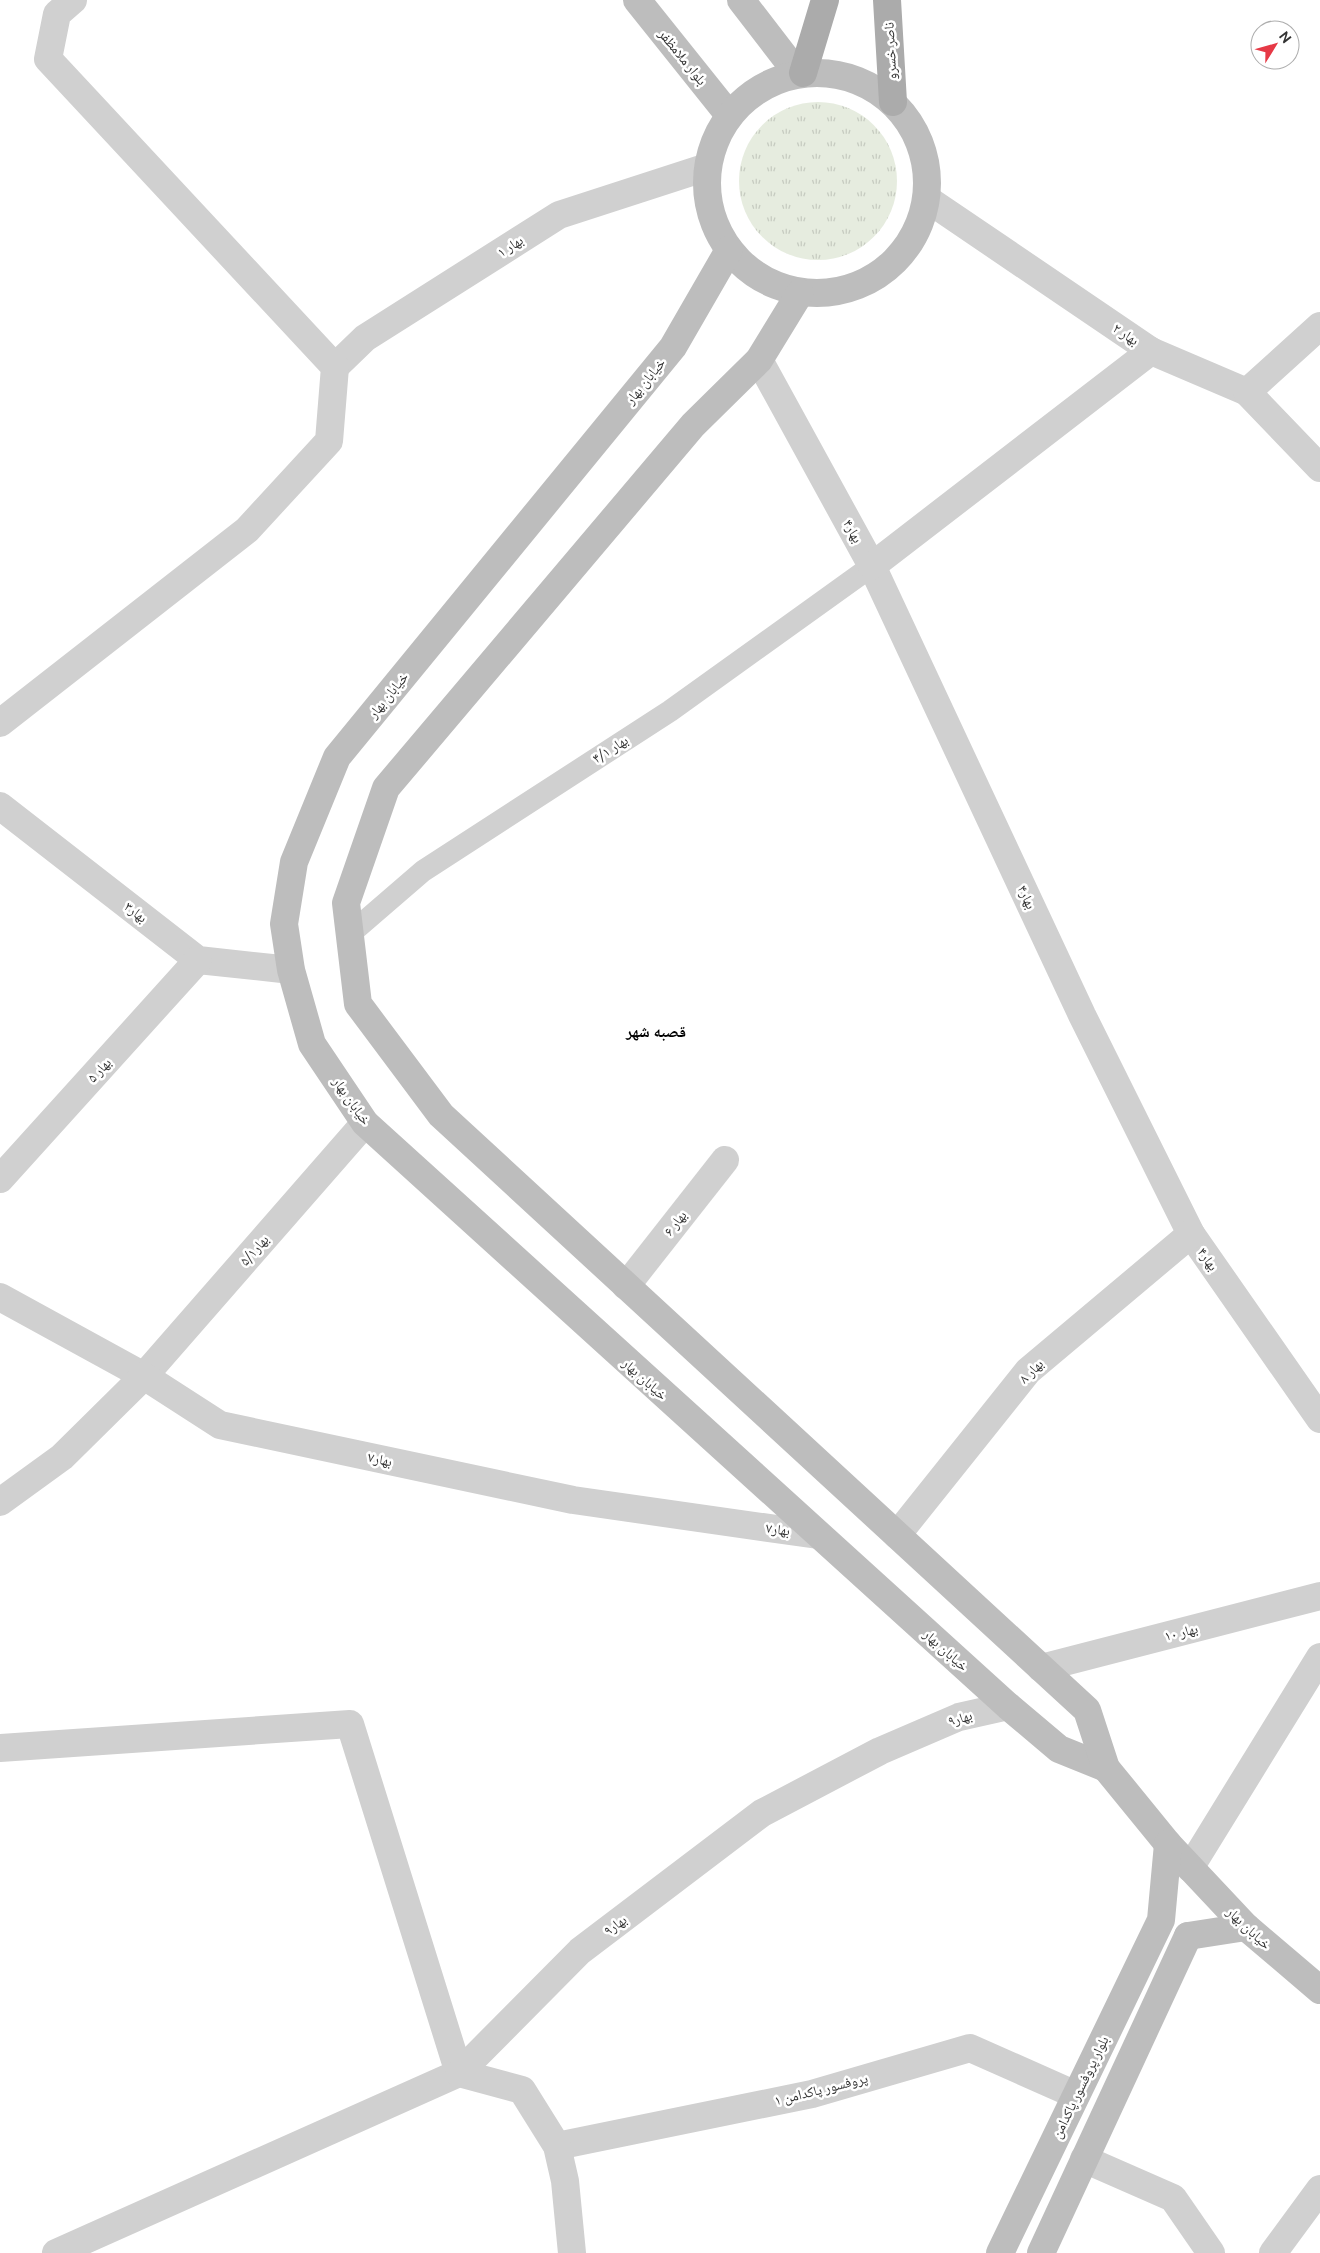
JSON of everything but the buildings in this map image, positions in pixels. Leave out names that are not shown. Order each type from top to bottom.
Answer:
[{"type":"main road","name":"بلوار ملامظفر","points":[[636,0],[729,115]]},
{"type":"main road","points":[[741,0],[801,74]]},
{"type":"main road","points":[[801,74],[825,0]]},
{"type":"main road","name":"ناصر خسرو","points":[[887,0],[893,102]]},
{"type":"main road","points":[[826,73],[850,77],[871,86],[893,102],[910,122],[921,147],[928,173],[927,200],[919,228],[904,253],[883,273],[858,287],[829,294],[800,293],[773,285],[748,270],[729,250],[714,225],[707,197],[707,168],[715,140],[729,115],[748,96],[772,82],[801,74],[826,73]]},
{"type":"main road","name":"خیابان بهار","points":[[729,250],[673,347],[337,757],[294,862],[284,924],[291,970],[312,1044],[365,1123],[1008,1706],[1059,1749],[1106,1768]]},
{"type":"main road","name":"خیابان بهار","points":[[800,293],[758,360],[693,425],[386,788],[346,903],[358,1004],[440,1115],[1087,1710],[1106,1768],[1168,1844],[1246,1927],[1320,1990]]},
{"type":"main road","points":[[1168,1844],[1161,1920],[1172,1919],[1182,1924],[1188,1936]]},
{"type":"main road","name":"بلوار پروفسور پاکدامن","points":[[1000,2253],[1161,1920]]},
{"type":"main road","points":[[1188,1936],[1246,1927]]},
{"type":"main road","points":[[1041,2253],[1188,1936]]},
{"type":"street","points":[[0,723],[254,523],[329,442],[335,367],[48,60],[57,14],[73,0]]},
{"type":"street","name":"بهار ۱","points":[[335,367],[365,338],[559,215],[707,168]]},
{"type":"street","name":"بهار ۲","points":[[927,200],[1151,351],[1247,392],[1320,468]]},
{"type":"street","points":[[1247,392],[1320,326]]},
{"type":"street","points":[[872,566],[1151,351]]},
{"type":"street","name":"بهار۴","points":[[758,360],[872,566],[1082,1015],[1191,1234],[1320,1420]]},
{"type":"street","name":"بهار۳","points":[[0,806],[198,960]]},
{"type":"street","points":[[198,960],[291,970]]},
{"type":"street","name":"بهار ۵","points":[[0,1179],[198,960]]},
{"type":"street","name":"بهار۵/۱","points":[[144,1376],[365,1123]]},
{"type":"street","name":"بهار ۶","points":[[626,1286],[725,1160]]},
{"type":"street","name":"بهار ۸","points":[[896,1535],[1028,1371],[1191,1234]]},
{"type":"street","name":"بهار۷","points":[[0,1297],[144,1376],[220,1425],[574,1500],[818,1535]]},
{"type":"street","points":[[0,1502],[62,1458],[144,1376]]},
{"type":"street","name":"بهار ۱۰","points":[[1041,1668],[1320,1596]]},
{"type":"street","points":[[1190,1868],[1320,1657]]},
{"type":"street","name":"بهار۹","points":[[459,2072],[580,1951],[762,1813],[880,1751],[959,1717],[1008,1706]]},
{"type":"street","points":[[0,1748],[350,1724],[459,2072]]},
{"type":"street","name":"پروفسور پاکدامن ۱","points":[[557,2146],[812,2094],[970,2048],[1076,2095]]},
{"type":"street","points":[[56,2253],[459,2072],[522,2090],[557,2146],[565,2181],[572,2253]]},
{"type":"street","points":[[1084,2159],[1173,2198],[1211,2253]]},
{"type":"street","points":[[1273,2253],[1320,2189]]},
{"type":"lane","name":"بهار ۴/۱","points":[[350,934],[423,871],[670,711],[872,566]]},
{"type":"green space","points":[[826,102],[841,105],[855,111],[874,125],[884,137],[894,158],[897,181],[894,204],[884,225],[874,237],[862,247],[841,257],[826,260],[810,260],[795,257],[774,247],[752,225],[740,196],[739,173],[742,158],[752,137],[774,115],[803,103]]},
{"type":"district","name":"قصبه شهر","points":[[656,1031]]}]
